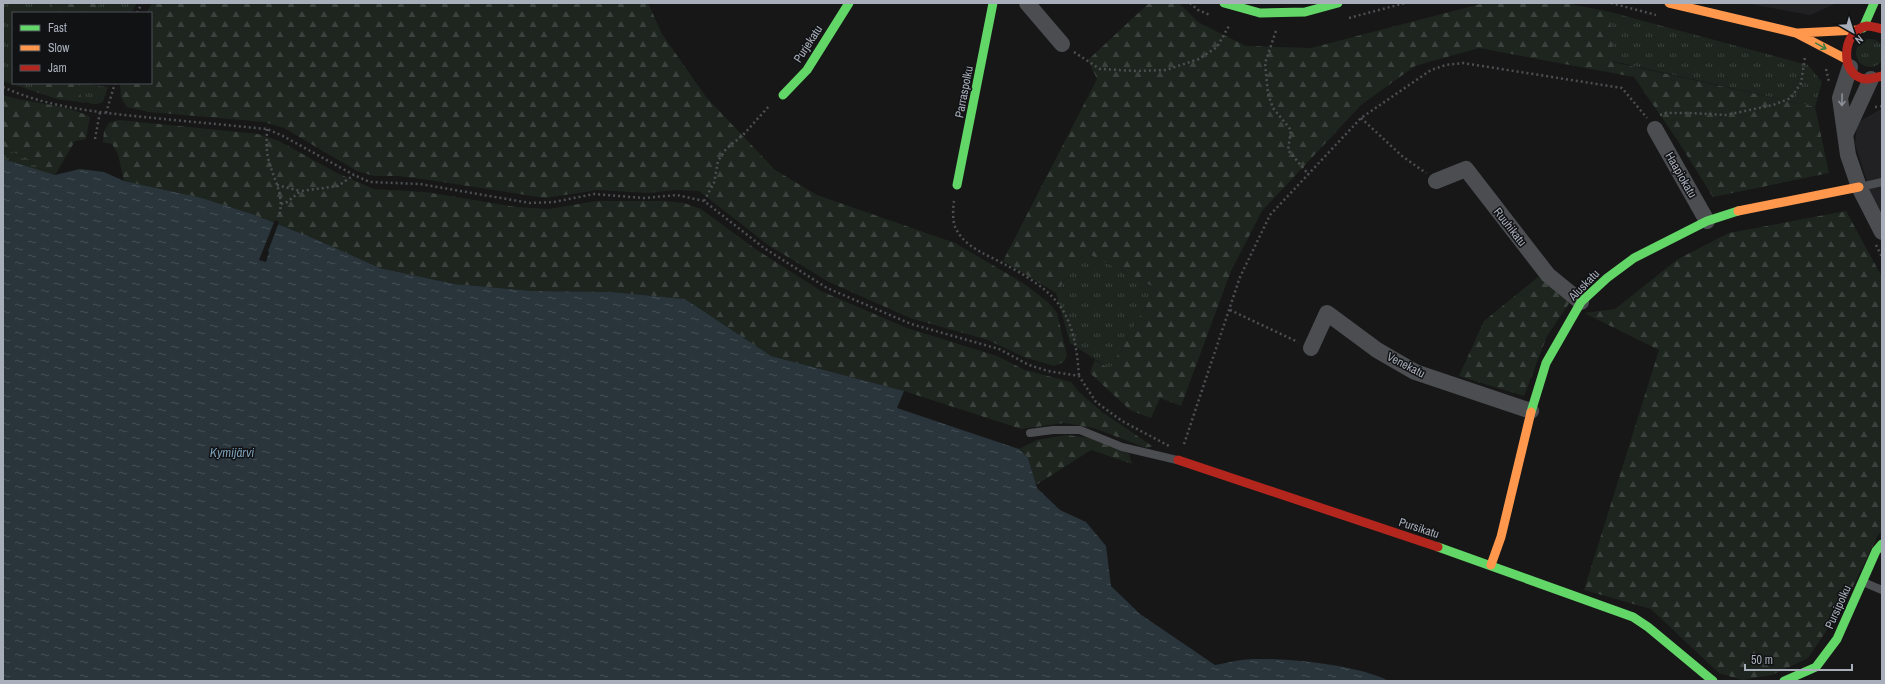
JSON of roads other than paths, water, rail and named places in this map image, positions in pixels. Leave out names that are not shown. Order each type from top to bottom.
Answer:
[{"type":"street","name":"Purjekatu","points":[[783,95],[807,70],[849,3]]},
{"type":"street","name":"Parraspolku","points":[[957,185],[994,3]]},
{"type":"street","points":[[1027,3],[1062,44]]},
{"type":"street","points":[[1224,3],[1260,12],[1305,12],[1338,3]]},
{"type":"street","points":[[1669,3],[1796,33],[1848,63]]},
{"type":"street","points":[[1846,133],[1878,78],[1855,74],[1848,63],[1845,51],[1847,42],[1852,35],[1861,29],[1874,3]]},
{"type":"street","points":[[1796,33],[1861,29],[1871,26],[1882,29]]},
{"type":"street","points":[[1848,63],[1840,98],[1848,155],[1859,187],[1882,232]]},
{"type":"street","name":"Haapiokatu","points":[[1651,124],[1707,221]]},
{"type":"street","name":"Ruuhikatu","points":[[1436,181],[1466,169],[1548,275],[1581,302]]},
{"type":"street","name":"Aluskatu","points":[[1491,564],[1501,537],[1531,411],[1546,363],[1581,302],[1607,278],[1634,258],[1707,221],[1747,208],[1859,187]]},
{"type":"street","name":"Venekatu","points":[[1311,348],[1327,313],[1377,350],[1416,372],[1531,411]]},
{"type":"street","name":"Pursikatu","points":[[1178,460],[1491,564],[1633,617],[1648,627],[1713,681]]},
{"type":"street","name":"Pursipolku","points":[[1784,681],[1816,667],[1837,639],[1876,552],[1882,544]]},
{"type":"lane","points":[[1859,187],[1882,182]]},
{"type":"lane","points":[[1030,432],[1080,430],[1122,447],[1178,460]]},
{"type":"lane","points":[[1863,582],[1882,590]]},
{"type":"water","name":"Kymijärvi","points":[[3,159],[55,175],[80,169],[104,172],[124,181],[202,198],[252,214],[315,239],[380,268],[454,284],[532,291],[612,292],[685,299],[771,356],[904,391],[897,408],[1019,449],[1028,458],[1037,488],[1060,510],[1086,522],[1106,546],[1111,586],[1140,614],[1215,665],[1249,659],[1304,661],[1360,671],[1376,675],[1389,681],[3,681]]}]
